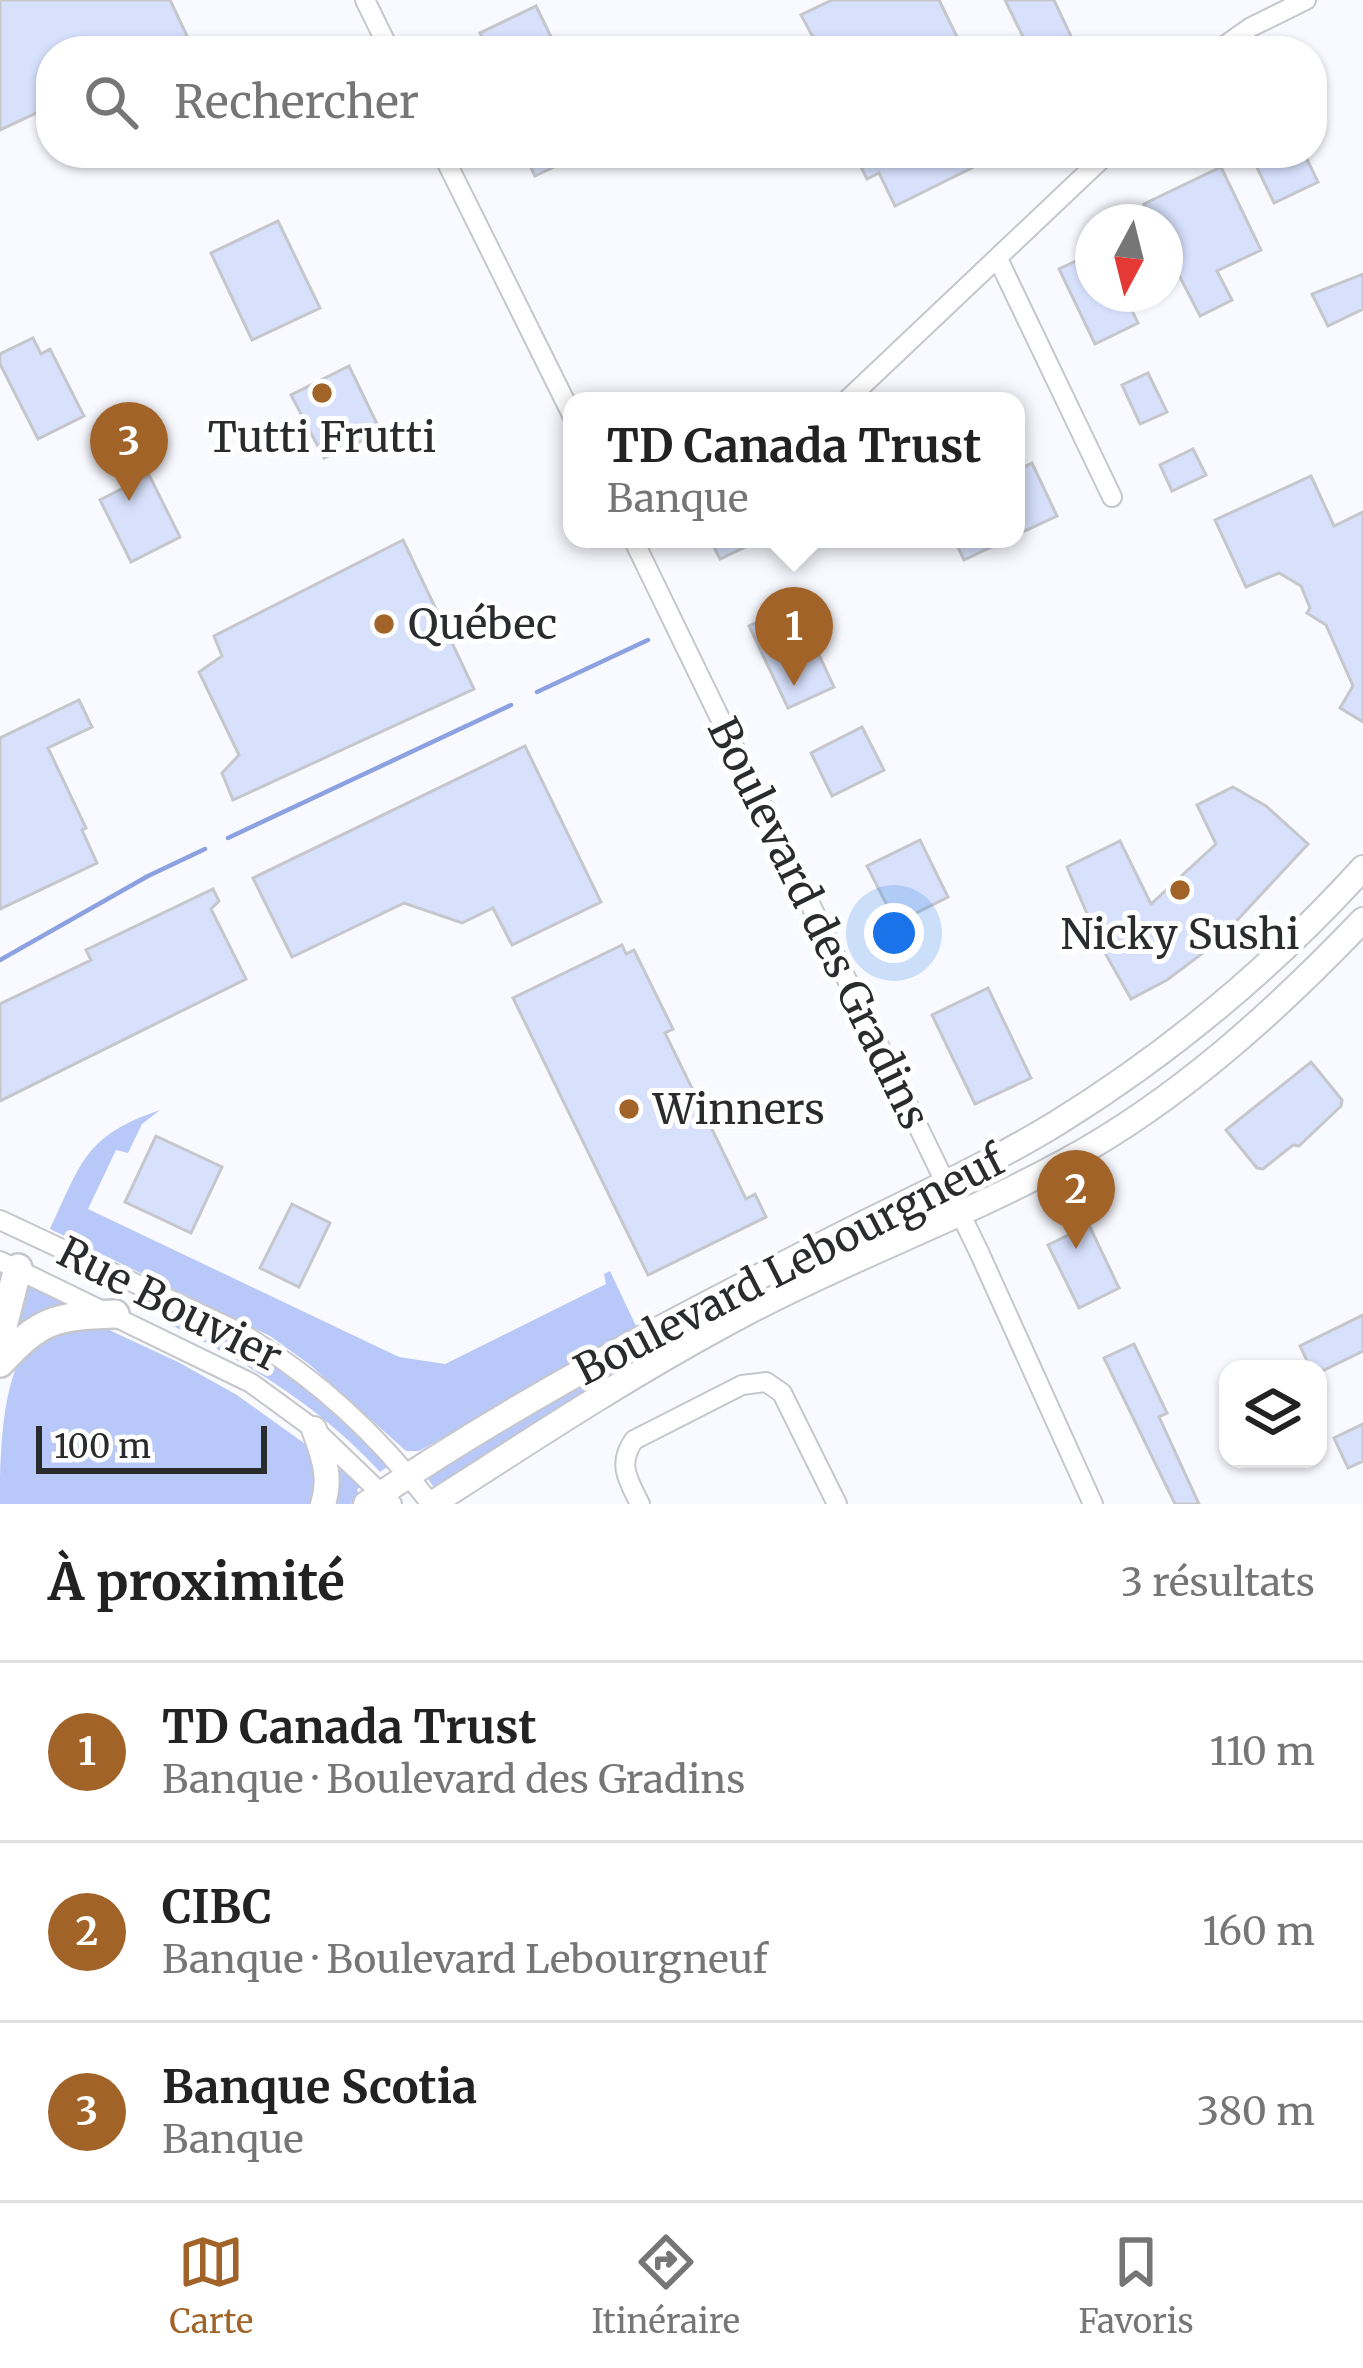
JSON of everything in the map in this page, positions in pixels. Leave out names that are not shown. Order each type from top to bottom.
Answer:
[{"type":"highway","points":[[0,1338],[9,1265]]},
{"type":"highway","points":[[0,1363],[40,1324],[62,1316],[115,1314]]},
{"type":"main road","name":"Boulevard Lebourgneuf","points":[[380,1500],[408,1474],[633,1342],[1062,1120],[1263,970],[1363,868]]},
{"type":"main road","name":"Boulevard Lebourgneuf","points":[[431,1504],[565,1418],[742,1315],[853,1258],[1062,1164],[1162,1100],[1276,1006],[1363,920]]},
{"type":"main road","points":[[314,1429],[326,1466],[328,1488],[323,1504]]},
{"type":"street","points":[[365,0],[383,36]]},
{"type":"street","points":[[1238,36],[1306,0]]},
{"type":"street","points":[[449,168],[563,398]]},
{"type":"street","points":[[855,392],[1092,168]]},
{"type":"street","points":[[998,259],[1112,497]]},
{"type":"street","name":"Boulevard des Gradins","points":[[637,548],[946,1184],[1093,1504]]},
{"type":"street","points":[[9,1265],[16,1227]]},
{"type":"street","name":"Rue Bouvier","points":[[16,1227],[277,1354],[346,1407],[431,1504]]},
{"type":"street","name":"Rue Bouvier","points":[[9,1265],[251,1383],[314,1429],[380,1500]]},
{"type":"street","points":[[640,1504],[623,1468],[625,1453],[634,1441],[742,1385],[766,1382],[782,1393],[837,1504]]},
{"type":"shaded area","points":[[160,1110],[142,1124],[128,1153],[116,1150],[88,1209],[399,1357],[445,1364],[606,1284],[604,1274],[610,1271],[637,1328],[419,1451],[406,1451],[309,1364],[270,1336],[50,1229],[79,1169],[100,1141]]},
{"type":"shaded area","points":[[26,1285],[61,1300],[60,1309],[20,1327],[16,1326]]},
{"type":"shaded area","points":[[92,1322],[237,1395],[308,1446],[317,1466],[313,1504],[0,1504],[9,1391],[25,1351],[37,1339]]},
{"type":"shaded area","points":[[175,1322],[273,1361],[309,1387],[387,1467],[380,1472],[309,1408],[257,1372],[173,1326]]},
{"type":"shaded area","points":[[659,1340],[661,1345],[434,1488],[427,1477]]},
{"type":"shaded area","points":[[344,1468],[362,1484],[357,1490],[362,1497],[351,1504],[333,1504],[337,1472]]},
{"type":"building","points":[[0,0],[170,0],[187,36],[36,36],[36,113],[0,130]]},
{"type":"building","points":[[832,0],[939,0],[957,36],[812,36],[801,15]]},
{"type":"building","points":[[1005,0],[1054,0],[1071,36],[1023,36]]},
{"type":"building","points":[[536,6],[551,36],[482,36]]},
{"type":"building","points":[[862,168],[972,168],[895,206],[879,173],[867,179]]},
{"type":"building","points":[[1221,168],[1261,250],[1217,271],[1232,300],[1200,316],[1183,283],[1183,204],[1144,204]]},
{"type":"building","points":[[1257,168],[1311,168],[1318,182],[1274,203]]},
{"type":"building","points":[[278,221],[320,308],[252,340],[211,253]]},
{"type":"building","points":[[1075,261],[1075,302],[1059,269]]},
{"type":"building","points":[[1363,274],[1363,309],[1328,326],[1312,294]]},
{"type":"building","points":[[1080,312],[1133,312],[1138,323],[1095,344]]},
{"type":"building","points":[[33,338],[41,354],[50,349],[84,416],[38,439],[0,364],[0,354]]},
{"type":"building","points":[[349,366],[381,432],[324,458],[291,395]]},
{"type":"building","points":[[1148,373],[1167,412],[1140,424],[1122,385]]},
{"type":"building","points":[[1193,449],[1206,475],[1172,491],[1160,465]]},
{"type":"building","points":[[1032,463],[1057,516],[1025,531],[1025,466]]},
{"type":"building","points":[[149,475],[180,537],[131,562],[100,500]]},
{"type":"building","points":[[1311,476],[1334,526],[1363,512],[1363,722],[1340,708],[1353,686],[1326,625],[1307,613],[1310,608],[1301,586],[1279,573],[1246,587],[1215,520]]},
{"type":"building","points":[[403,540],[474,689],[233,800],[222,773],[239,755],[199,672],[222,656],[214,636]]},
{"type":"building","points":[[714,548],[743,548],[720,559]]},
{"type":"building","points":[[958,548],[989,548],[964,560]]},
{"type":"building","points":[[795,604],[834,687],[788,708],[749,626]]},
{"type":"building","points":[[79,700],[92,727],[48,748],[97,863],[0,909],[0,738]]},
{"type":"building","points":[[862,727],[884,770],[832,796],[811,753]]},
{"type":"building","points":[[525,746],[601,902],[512,945],[493,908],[462,923],[404,903],[292,957],[253,878]]},
{"type":"building","points":[[1233,787],[1266,806],[1308,844],[1215,944],[1167,980],[1131,999],[1100,944],[1067,867],[1120,841],[1151,904],[1216,844],[1197,805]]},
{"type":"building","points":[[920,840],[948,897],[896,923],[867,866]]},
{"type":"building","points":[[213,889],[219,901],[211,909],[246,979],[0,1101],[0,1004],[91,960],[86,950]]},
{"type":"building","points":[[622,945],[626,954],[634,950],[673,1029],[665,1033],[746,1199],[755,1194],[766,1217],[648,1275],[513,998]]},
{"type":"building","points":[[988,988],[1031,1078],[975,1104],[932,1015]]},
{"type":"building","points":[[1311,1062],[1342,1100],[1341,1106],[1299,1146],[1293,1145],[1263,1169],[1257,1168],[1226,1130]]},
{"type":"building","points":[[156,1136],[222,1167],[191,1233],[125,1202]]},
{"type":"building","points":[[292,1204],[330,1223],[299,1287],[260,1268]]},
{"type":"building","points":[[1089,1225],[1119,1288],[1079,1308],[1048,1245]]},
{"type":"building","points":[[1363,1315],[1363,1351],[1327,1369],[1327,1360],[1307,1360],[1300,1346]]},
{"type":"building","points":[[1134,1344],[1167,1413],[1159,1417],[1199,1504],[1175,1504],[1104,1358]]},
{"type":"building","points":[[1363,1424],[1363,1461],[1348,1468],[1334,1438]]},
{"type":"waterway","points":[[537,692],[648,640]]},
{"type":"waterway","points":[[228,838],[511,705]]},
{"type":"waterway","points":[[0,960],[205,849]]},
{"type":"place","name":"Tutti Frutti","points":[[322,393]]},
{"type":"place","name":"Banque Scotia","points":[[129,501]]},
{"type":"place","name":"Québec","points":[[384,624]]},
{"type":"place","name":"TD Canada Trust","points":[[794,686]]},
{"type":"place","name":"Nicky Sushi","points":[[1180,890]]},
{"type":"place","name":"Winners","points":[[629,1109]]},
{"type":"place","name":"CIBC","points":[[1076,1249]]}]
